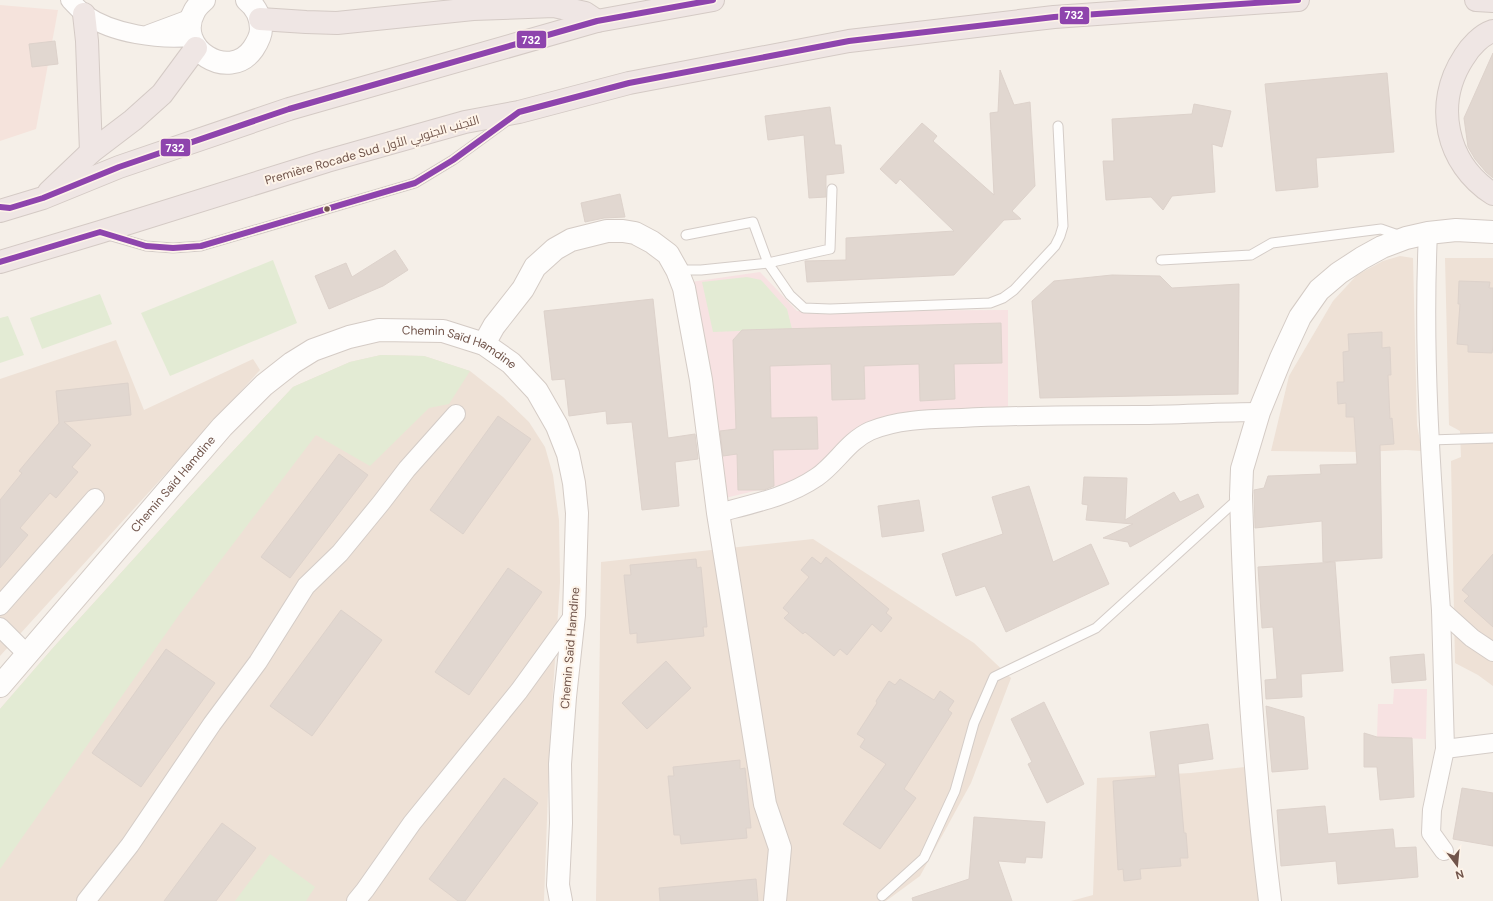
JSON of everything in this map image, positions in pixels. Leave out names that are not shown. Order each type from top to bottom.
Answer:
[{"type":"highway","points":[[3,209],[43,198],[119,167],[289,109],[597,21],[713,0]]},
{"type":"highway","name":"Première Rocade Sud التجنب الجنوبي الأول","points":[[0,262],[327,161],[465,122],[519,112],[629,83],[849,41],[1054,17],[1298,0]]},
{"type":"highway","points":[[1476,0],[1493,1]]},
{"type":"highway","points":[[74,4],[87,41],[91,152]]},
{"type":"highway","points":[[260,19],[337,23],[474,9],[554,6],[585,13],[597,21]]},
{"type":"highway","points":[[43,198],[91,152],[133,120],[162,94],[195,19]]},
{"type":"highway","points":[[1493,31],[1489,32],[1470,48],[1456,70],[1448,96],[1447,119],[1450,139],[1458,156],[1466,169],[1483,188],[1493,194]]},
{"type":"main road","points":[[195,19],[205,57],[216,62],[228,63],[240,60],[250,53],[258,43],[261,31],[260,19],[256,10],[247,0]]},
{"type":"main road","points":[[1270,901],[1255,767],[1250,699],[1241,496],[1242,469],[1259,412],[1300,317],[1319,290],[1339,273],[1382,247],[1406,238],[1456,230],[1493,232]]},
{"type":"main road","points":[[484,344],[494,326],[523,289],[535,267],[555,249],[571,240],[608,231],[635,233],[652,242],[668,254],[678,270],[684,288],[701,380],[718,513],[765,804],[780,848],[775,901]]},
{"type":"main road","name":"Chemin Saïd Hamdine","points":[[0,686],[222,427],[264,385],[292,363],[313,350],[349,337],[379,330],[443,331],[484,344],[511,363],[537,392],[557,426],[568,454],[574,483],[577,513],[574,615],[565,697],[560,764],[561,823],[558,885],[561,901]]},
{"type":"street","points":[[74,4],[103,25],[146,35],[195,19]]},
{"type":"street","points":[[1428,234],[1425,286],[1430,440],[1441,610],[1445,748],[1432,810],[1431,833],[1444,850]]},
{"type":"street","points":[[718,513],[781,496],[798,488],[818,477],[849,445],[869,432],[896,423],[1015,415],[1139,415],[1259,412]]},
{"type":"street","points":[[86,901],[130,846],[212,724],[258,662],[306,586],[340,552],[407,469],[456,414]]},
{"type":"street","points":[[0,606],[95,498]]},
{"type":"street","points":[[1441,610],[1472,638],[1493,652]]},
{"type":"street","points":[[356,901],[412,823],[519,692],[574,615]]},
{"type":"street","points":[[0,627],[26,654]]},
{"type":"street","points":[[1445,748],[1493,743]]},
{"type":"lane","points":[[100,232],[146,246],[173,248],[201,246],[415,183],[453,160],[519,112]]},
{"type":"lane","points":[[686,235],[753,222],[768,262],[790,295],[804,308],[990,302],[1002,298],[1014,290],[1055,246],[1060,236],[1063,226],[1058,126]]},
{"type":"lane","points":[[678,270],[701,270],[768,262],[830,249],[832,189]]},
{"type":"lane","points":[[1161,260],[1251,255],[1272,243],[1381,229],[1406,238]]},
{"type":"lane","points":[[1430,440],[1493,438]]},
{"type":"lane","points":[[882,896],[924,858],[955,791],[974,723],[994,677],[1096,628],[1241,496]]},
{"type":"shaded area","points":[[0,5],[58,10],[36,129],[0,141]]},
{"type":"shaded area","points":[[1400,256],[1413,258],[1417,425],[1422,451],[1271,451],[1289,376],[1333,301],[1357,275],[1383,261]]},
{"type":"shaded area","points":[[1445,258],[1493,258],[1493,686],[1478,675],[1455,663],[1451,461],[1461,457],[1460,431],[1449,425]]},
{"type":"shaded area","points":[[760,272],[797,311],[1008,310],[1008,408],[904,414],[872,421],[838,444],[820,463],[793,482],[725,498],[691,282]]},
{"type":"shaded area","points":[[116,340],[144,410],[253,359],[260,370],[0,656],[0,379]]},
{"type":"shaded area","points":[[381,355],[424,356],[470,371],[503,397],[529,422],[545,447],[553,475],[559,520],[560,582],[550,737],[544,901],[0,901],[0,709],[52,649],[187,500],[293,387],[350,362]]},
{"type":"shaded area","points":[[813,539],[974,643],[1011,678],[971,783],[920,876],[886,901],[596,901],[601,562]]},
{"type":"shaded area","points":[[1394,689],[1427,689],[1426,739],[1377,737],[1378,704],[1393,704]]},
{"type":"shaded area","points":[[1245,767],[1262,901],[1071,901],[1093,895],[1097,778],[1191,773]]},
{"type":"green space","points":[[273,260],[297,323],[170,376],[141,313]]},
{"type":"green space","points":[[747,277],[761,280],[787,309],[792,329],[713,332],[702,282]]},
{"type":"green space","points":[[100,294],[112,324],[42,349],[30,318]]},
{"type":"green space","points":[[8,316],[24,355],[0,363],[0,318]]},
{"type":"green space","points":[[381,355],[424,356],[470,371],[449,404],[429,408],[370,466],[316,435],[179,615],[0,869],[0,709],[52,649],[187,500],[293,387],[350,362]]},
{"type":"green space","points":[[270,854],[315,887],[306,901],[235,901]]},
{"type":"building","points":[[55,41],[58,64],[32,67],[29,44]]},
{"type":"building","points":[[1493,53],[1493,178],[1475,159],[1468,147],[1464,118]]},
{"type":"building","points":[[1000,70],[1014,105],[1030,102],[1035,186],[1012,211],[1021,219],[1004,220],[954,275],[807,282],[805,261],[846,260],[846,238],[954,231],[900,179],[896,184],[880,169],[922,123],[937,136],[933,141],[994,195],[990,113],[998,112]]},
{"type":"building","points":[[1387,73],[1394,152],[1316,158],[1318,187],[1276,191],[1265,84]]},
{"type":"building","points":[[1194,104],[1231,111],[1222,147],[1212,144],[1215,192],[1172,196],[1163,210],[1151,197],[1106,200],[1103,161],[1114,161],[1112,119],[1192,114]]},
{"type":"building","points":[[830,107],[835,145],[841,145],[844,173],[826,175],[826,197],[809,198],[804,135],[768,140],[765,116]]},
{"type":"building","points":[[620,194],[625,217],[604,218],[585,222],[581,203]]},
{"type":"building","points":[[395,250],[408,270],[383,286],[329,309],[315,276],[346,263],[352,277]]},
{"type":"building","points":[[1112,275],[1160,276],[1172,288],[1239,284],[1238,394],[1040,398],[1032,301],[1054,281]]},
{"type":"building","points":[[1459,281],[1490,282],[1489,288],[1493,288],[1492,353],[1468,352],[1468,345],[1457,344],[1460,304],[1458,304]]},
{"type":"building","points":[[653,299],[668,438],[695,434],[698,459],[675,462],[679,506],[642,510],[632,422],[607,424],[606,411],[569,416],[565,379],[552,380],[544,311]]},
{"type":"building","points":[[1001,323],[1002,363],[954,364],[955,399],[920,401],[919,364],[864,366],[865,399],[832,400],[831,364],[770,366],[771,418],[817,417],[818,449],[773,450],[774,486],[764,490],[738,490],[737,454],[723,456],[720,431],[736,429],[733,340],[742,330]]},
{"type":"building","points":[[1382,332],[1382,348],[1390,347],[1391,375],[1388,375],[1390,419],[1392,418],[1394,444],[1380,445],[1382,558],[1323,562],[1322,521],[1255,528],[1254,490],[1264,488],[1268,476],[1321,474],[1320,465],[1357,464],[1354,417],[1346,417],[1346,403],[1338,404],[1337,382],[1344,382],[1343,352],[1349,351],[1348,334]]},
{"type":"building","points":[[128,383],[131,415],[64,422],[91,445],[72,467],[78,472],[56,498],[50,493],[20,528],[28,535],[0,568],[0,500],[22,473],[19,471],[59,423],[56,391]]},
{"type":"building","points":[[498,416],[531,439],[463,534],[430,510]]},
{"type":"building","points":[[339,454],[368,475],[290,578],[261,557]]},
{"type":"building","points":[[1084,477],[1127,478],[1125,520],[1174,492],[1180,502],[1198,494],[1204,507],[1130,547],[1128,542],[1103,538],[1133,524],[1086,520],[1088,505],[1082,504]]},
{"type":"building","points":[[1029,486],[1053,562],[1091,544],[1109,584],[1006,632],[985,586],[956,596],[942,554],[1003,534],[992,497]]},
{"type":"building","points":[[919,500],[924,531],[882,537],[878,506]]},
{"type":"building","points":[[1493,554],[1493,627],[1464,601],[1469,596],[1462,590]]},
{"type":"building","points":[[812,557],[821,564],[826,557],[889,609],[886,613],[892,618],[881,632],[872,624],[847,655],[840,649],[834,656],[805,632],[803,634],[784,618],[789,613],[783,608],[809,577],[801,570]]},
{"type":"building","points":[[696,559],[697,568],[701,567],[707,627],[703,627],[704,636],[637,643],[637,633],[630,634],[624,575],[631,575],[630,565]]},
{"type":"building","points":[[1335,562],[1343,671],[1301,674],[1302,697],[1266,699],[1265,680],[1277,679],[1273,627],[1262,628],[1258,567]]},
{"type":"building","points":[[508,568],[542,592],[469,695],[435,672]]},
{"type":"building","points":[[341,610],[382,640],[312,736],[270,706]]},
{"type":"building","points":[[166,649],[215,683],[141,787],[92,753]]},
{"type":"building","points":[[1424,654],[1426,680],[1392,683],[1390,657]]},
{"type":"building","points":[[666,661],[691,688],[647,729],[622,703]]},
{"type":"building","points":[[900,679],[934,700],[940,691],[954,701],[948,710],[952,713],[904,789],[916,798],[880,849],[843,824],[886,764],[860,747],[865,739],[857,734],[889,681],[895,685]]},
{"type":"building","points":[[1044,702],[1084,784],[1047,803],[1028,764],[1032,762],[1011,719]]},
{"type":"building","points":[[1266,706],[1304,717],[1308,769],[1272,772]]},
{"type":"building","points":[[1208,724],[1213,759],[1178,764],[1184,833],[1186,833],[1188,858],[1180,858],[1181,866],[1140,869],[1141,879],[1124,881],[1123,869],[1118,870],[1113,781],[1156,777],[1150,732]]},
{"type":"building","points":[[1364,733],[1377,737],[1412,738],[1414,797],[1380,800],[1377,767],[1364,767]]},
{"type":"building","points":[[740,760],[740,769],[745,768],[751,828],[746,828],[747,838],[681,844],[680,835],[674,835],[668,776],[674,776],[673,767]]},
{"type":"building","points":[[504,778],[538,803],[465,901],[458,901],[429,879]]},
{"type":"building","points":[[1462,788],[1493,793],[1493,846],[1453,839]]},
{"type":"building","points":[[1325,806],[1328,834],[1393,829],[1395,848],[1416,847],[1418,877],[1338,884],[1336,861],[1281,866],[1277,810]]},
{"type":"building","points":[[974,817],[1045,822],[1042,858],[1026,857],[1025,863],[998,861],[1012,901],[913,901],[912,898],[969,879]]},
{"type":"building","points":[[222,823],[256,848],[216,901],[164,901]]},
{"type":"building","points":[[756,879],[758,901],[660,901],[659,888]]},
{"type":"transit line","name":"732","points":[[0,207],[10,208],[43,198],[119,167],[289,109],[597,21],[713,0]]},
{"type":"transit line","name":"732","points":[[0,262],[100,232],[146,246],[173,248],[201,246],[415,183],[453,160],[519,112],[629,83],[849,41],[1054,17],[1298,0]]}]
